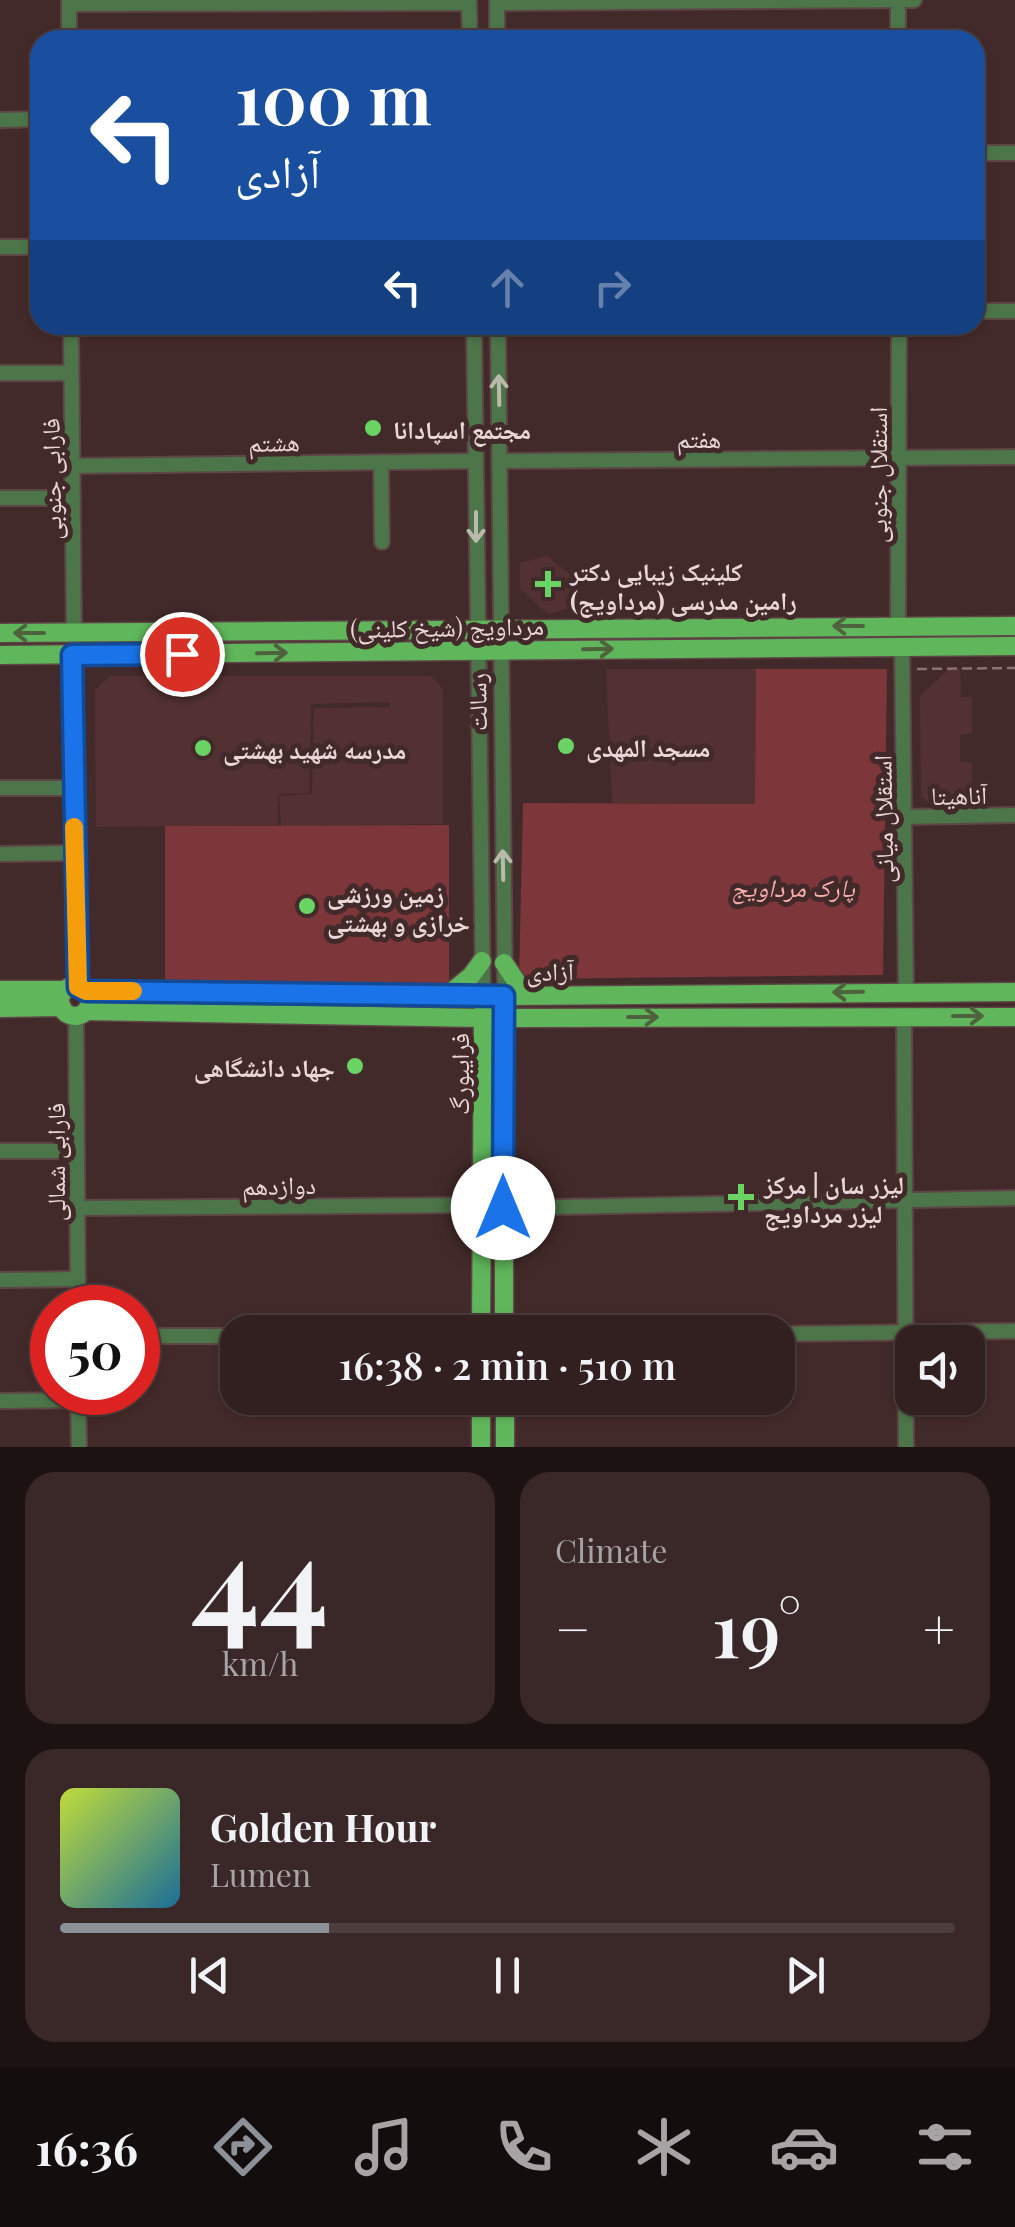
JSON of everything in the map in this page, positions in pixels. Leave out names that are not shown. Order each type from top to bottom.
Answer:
[{"type":"main road","name":"مرداویج (شیخ کلینی)","points":[[0,633],[1015,626]]},
{"type":"main road","name":"مرداویج (شیخ کلینی)","points":[[0,655],[1015,646]]},
{"type":"main road","points":[[449,994],[482,961]]},
{"type":"main road","points":[[504,962],[520,986],[541,995]]},
{"type":"main road","name":"آزادی","points":[[0,990],[75,1000],[455,1018],[1015,1017]]},
{"type":"main road","name":"آزادی","points":[[0,1008],[75,1000],[449,994],[1015,992]]},
{"type":"main road","name":"فرایبورگ","points":[[482,1315],[483,995]]},
{"type":"main road","name":"رسالت","points":[[504,996],[504,1018]]},
{"type":"main road","points":[[455,1018],[483,1064]]},
{"type":"main road","name":"فرایبورگ","points":[[504,1018],[504,1315]]},
{"type":"main road","points":[[504,1048],[524,1027],[546,1018]]},
{"type":"main road","points":[[481,1415],[481,1447]]},
{"type":"main road","points":[[505,1415],[505,1447]]},
{"type":"street","points":[[898,0],[898,30]]},
{"type":"street","points":[[497,30],[496,2],[914,0]]},
{"type":"street","points":[[69,30],[69,2],[469,2],[470,30]]},
{"type":"street","points":[[0,120],[30,120]]},
{"type":"street","points":[[985,153],[1015,153]]},
{"type":"street","points":[[0,247],[30,247]]},
{"type":"street","points":[[985,311],[1015,311]]},
{"type":"street","name":"فارابی جنوبی","points":[[71,335],[74,633]]},
{"type":"street","points":[[474,335],[478,651]]},
{"type":"street","name":"رسالت","points":[[498,335],[504,996]]},
{"type":"street","name":"استقلال جنوبی","points":[[898,626],[899,335]]},
{"type":"street","points":[[0,372],[71,373]]},
{"type":"street","points":[[898,458],[1015,457]]},
{"type":"street","name":"هفتم","points":[[500,461],[898,458]]},
{"type":"street","name":"هشتم","points":[[72,466],[476,461]]},
{"type":"street","points":[[380,462],[382,542]]},
{"type":"street","points":[[0,498],[72,498]]},
{"type":"street","name":"استقلال میانی","points":[[902,646],[906,992]]},
{"type":"street","name":"رسالت","points":[[478,651],[483,995]]},
{"type":"street","name":"فارابی شمالی","points":[[72,655],[78,1285]]},
{"type":"street","points":[[0,788],[74,788]]},
{"type":"street","name":"آناهیتا","points":[[904,817],[1015,815]]},
{"type":"street","points":[[0,854],[74,854]]},
{"type":"street","points":[[904,1016],[906,1325]]},
{"type":"street","points":[[0,1152],[77,1151]]},
{"type":"street","points":[[503,1208],[1015,1198]]},
{"type":"street","name":"دوازدهم","points":[[77,1208],[482,1205]]},
{"type":"street","points":[[0,1280],[78,1279]]},
{"type":"street","points":[[985,1332],[1015,1331]]},
{"type":"street","points":[[795,1334],[895,1333]]},
{"type":"street","points":[[160,1336],[220,1336]]},
{"type":"street","points":[[0,1402],[30,1400]]},
{"type":"street","points":[[78,1415],[79,1447]]},
{"type":"street","points":[[906,1415],[906,1447]]},
{"type":"path","points":[[902,669],[1015,668]]},
{"type":"shaded area","name":"کلینیک زیبایی دکتر رامین مدرسی (مرداویج)","points":[[547,556],[576,579],[576,606],[548,614],[520,589],[520,563]]},
{"type":"shaded area","points":[[606,669],[756,669],[755,804],[612,803]]},
{"type":"shaded area","points":[[949,669],[960,669],[961,697],[972,697],[972,734],[960,735],[960,762],[972,762],[972,804],[932,805],[921,796],[920,696]]},
{"type":"shaded area","name":"مدرسه شهید بهشتی","points":[[110,676],[431,676],[443,689],[443,824],[281,826],[279,796],[312,794],[314,708],[390,707],[390,702],[311,704],[309,793],[278,794],[278,825],[96,827],[95,690]]},
{"type":"green space","name":"پارک مرداویج","points":[[756,669],[887,669],[883,975],[519,979],[523,803],[755,804]]},
{"type":"green space","name":"زمین ورزشی خرازی و بهشتی","points":[[449,825],[449,986],[165,987],[165,826]]},
{"type":"slow traffic","points":[[74,827],[78,987],[86,991],[133,991]]},
{"type":"place","name":"مجتمع اسپادانا","points":[[373,428]]},
{"type":"place","name":"کلینیک زیبایی دکتر رامین مدرسی (مرداویج)","points":[[548,584]]},
{"type":"place","name":"مسجد المهدی","points":[[566,746]]},
{"type":"place","name":"مدرسه شهید بهشتی","points":[[203,748]]},
{"type":"place","name":"زمین ورزشی خرازی و بهشتی","points":[[307,906]]},
{"type":"place","name":"جهاد دانشگاهی","points":[[355,1066]]},
{"type":"place","name":"لیزر سان | مرکز لیزر مرداویج","points":[[741,1197]]},
{"type":"route","points":[[182,654],[72,655],[78,987],[86,991],[504,996],[503,1208]]}]
